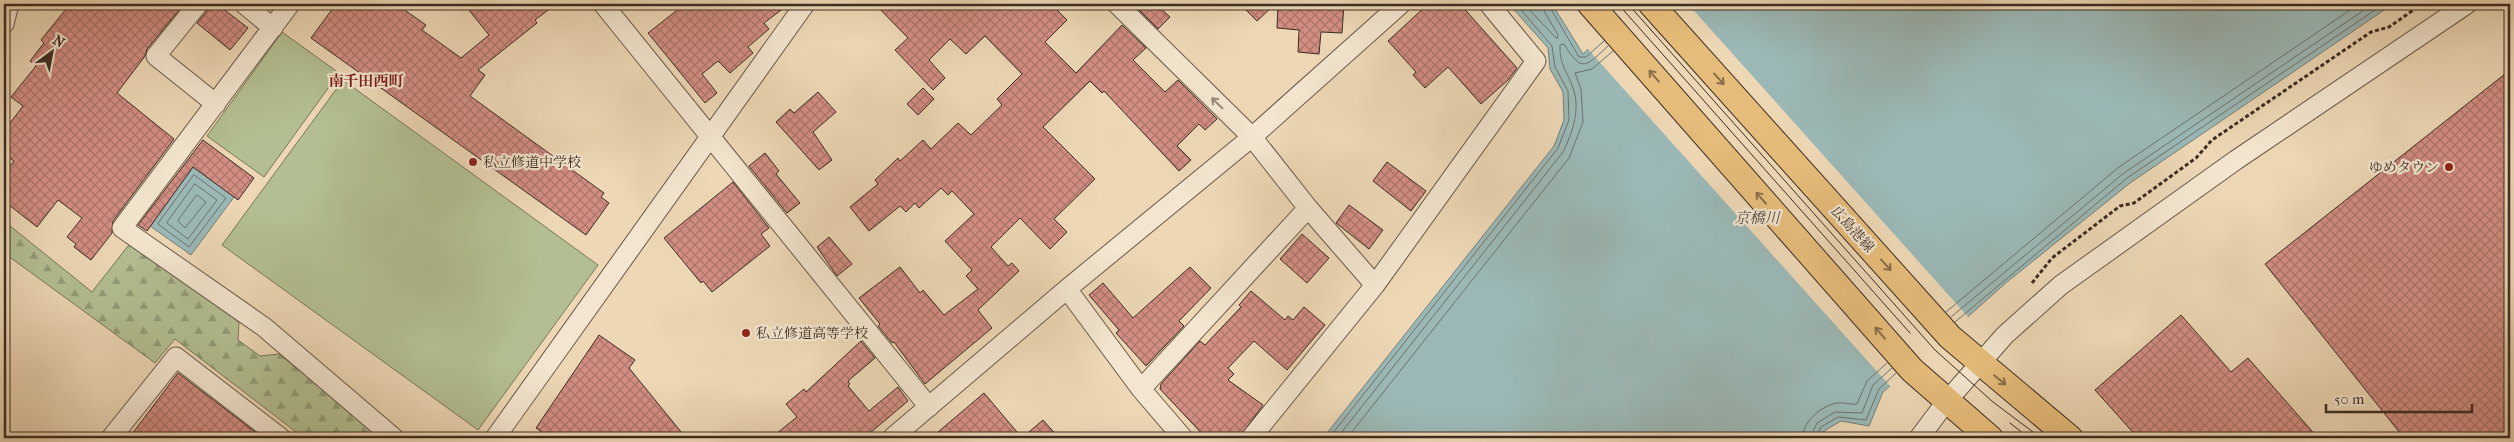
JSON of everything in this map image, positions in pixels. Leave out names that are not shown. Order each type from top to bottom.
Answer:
[{"type":"main road","points":[[1590,4],[1912,370],[1946,402],[1990,438]]},
{"type":"main road","name":"広島港線","points":[[1651,4],[1950,336],[1980,364],[2070,438]]},
{"type":"street","points":[[4,24],[9,4]]},
{"type":"street","points":[[198,4],[156,56],[216,104]]},
{"type":"street","points":[[244,4],[273,28]]},
{"type":"street","points":[[290,4],[122,228],[264,327],[394,438]]},
{"type":"street","points":[[603,4],[929,406]]},
{"type":"street","points":[[495,438],[805,4]]},
{"type":"street","points":[[1117,4],[1252,137],[1308,208],[1375,285]]},
{"type":"street","points":[[892,438],[1067,289],[1252,137],[1401,4]]},
{"type":"street","points":[[1251,438],[1375,285],[1536,61],[1489,4]]},
{"type":"street","points":[[1919,438],[1946,402],[2005,335],[2061,285],[2236,160],[2467,4]]},
{"type":"street","points":[[1141,389],[1308,208]]},
{"type":"street","points":[[1067,289],[1141,389],[1183,438]]},
{"type":"street","points":[[111,438],[176,357],[281,438]]},
{"type":"path","points":[[2032,283],[2052,258],[2120,206],[2134,203],[2196,158],[2212,140],[2371,32],[2389,27],[2422,4]]},
{"type":"green space","points":[[282,32],[339,73],[264,177],[207,136]]},
{"type":"green space","points":[[343,80],[598,265],[478,430],[222,245]]},
{"type":"green space","points":[[4,221],[92,292],[128,246],[138,247],[239,322],[238,340],[260,356],[279,354],[384,438],[304,438],[175,339],[155,363],[4,253]]},
{"type":"water","name":"京橋川","points":[[1509,4],[1552,4],[1583,54],[1637,4],[2393,4],[2130,183],[2007,282],[1883,392],[1869,426],[1841,421],[1824,431],[1820,438],[1323,438],[1554,146],[1564,120],[1563,92],[1550,69],[1548,48]]},
{"type":"water","points":[[193,167],[234,197],[191,255],[150,226]]},
{"type":"pier","points":[[1635,4],[1688,4],[1970,319],[1891,387],[1586,47]]},
{"type":"building","points":[[70,4],[184,4],[147,49],[145,56],[117,93],[174,139],[113,221],[112,233],[91,260],[74,247],[76,244],[67,237],[82,218],[58,200],[37,227],[4,201],[4,174],[14,161],[4,154],[4,131],[23,106],[11,97],[36,66],[30,61],[44,43],[41,40]]},
{"type":"building","points":[[209,4],[217,4],[248,28],[230,50],[197,23],[207,11]]},
{"type":"building","points":[[336,4],[396,4],[426,25],[422,30],[461,58],[489,35],[464,4],[556,4],[535,20],[537,23],[478,70],[485,75],[470,96],[604,193],[601,197],[609,203],[586,235],[311,38]]},
{"type":"building","points":[[685,4],[789,4],[764,23],[769,29],[748,47],[753,53],[730,73],[718,61],[702,74],[717,93],[705,103],[648,33]]},
{"type":"building","points":[[875,4],[1051,4],[1067,20],[1045,42],[1076,73],[1122,25],[1146,48],[1133,60],[1165,92],[1178,80],[1217,119],[1205,130],[1199,124],[1177,146],[1191,160],[1179,171],[1104,91],[1102,93],[1090,81],[1043,127],[1095,179],[1054,219],[1067,232],[1050,249],[1020,218],[991,247],[1008,266],[1012,263],[1019,271],[978,310],[992,328],[925,384],[894,342],[892,343],[878,326],[880,324],[859,298],[900,267],[920,293],[923,290],[944,315],[978,289],[966,276],[972,270],[945,241],[974,214],[952,191],[948,195],[941,188],[919,208],[915,203],[906,212],[900,206],[869,231],[850,207],[878,184],[875,180],[898,158],[900,161],[923,140],[931,149],[958,123],[971,135],[1002,105],[997,99],[1022,74],[985,36],[966,54],[950,39],[929,60],[945,78],[933,90],[895,50],[908,38]]},
{"type":"building","points":[[1133,4],[1156,4],[1170,17],[1158,29]]},
{"type":"building","points":[[1240,4],[1275,4],[1257,21]]},
{"type":"building","points":[[1278,4],[1344,4],[1342,33],[1321,32],[1319,54],[1298,52],[1299,30],[1277,28]]},
{"type":"building","points":[[1428,4],[1460,4],[1517,68],[1508,80],[1481,104],[1448,67],[1425,88],[1413,75],[1416,72],[1388,41]]},
{"type":"building","name":"ゆめタウン","points":[[2510,70],[2510,438],[2404,438],[2265,264]]},
{"type":"building","points":[[923,88],[934,99],[918,115],[907,104]]},
{"type":"building","points":[[818,92],[836,112],[813,132],[832,160],[819,170],[776,122],[790,109],[794,113]]},
{"type":"building","points":[[203,140],[254,178],[238,200],[193,167],[147,231],[138,225]]},
{"type":"building","points":[[765,153],[779,171],[776,174],[800,203],[787,213],[749,166]]},
{"type":"building","points":[[1387,162],[1426,191],[1411,211],[1373,181]]},
{"type":"building","points":[[733,182],[769,228],[761,234],[770,246],[712,292],[703,281],[701,283],[664,238]]},
{"type":"building","points":[[1349,205],[1383,230],[1369,249],[1336,223]]},
{"type":"building","points":[[1302,234],[1329,258],[1307,283],[1280,259]]},
{"type":"building","points":[[829,237],[852,264],[837,276],[817,247]]},
{"type":"building","points":[[1190,267],[1211,288],[1179,321],[1184,326],[1146,366],[1116,333],[1119,330],[1089,295],[1103,283],[1133,318]]},
{"type":"building","points":[[1251,291],[1285,320],[1288,316],[1293,320],[1304,307],[1325,325],[1287,370],[1254,341],[1228,368],[1234,374],[1228,380],[1263,405],[1239,438],[1206,438],[1160,389],[1161,384],[1200,341],[1205,345],[1241,307],[1239,305]]},
{"type":"building","points":[[2181,315],[2231,372],[2248,358],[2318,438],[2138,438],[2095,390]]},
{"type":"building","points":[[599,335],[635,360],[629,368],[686,438],[551,438],[536,428]]},
{"type":"building","points":[[861,341],[875,358],[848,381],[850,384],[848,386],[869,411],[898,387],[908,401],[864,438],[771,438],[797,417],[786,404],[804,389],[806,392]]},
{"type":"building","points":[[178,373],[263,438],[129,438]]},
{"type":"building","points":[[984,393],[1022,438],[931,438]]},
{"type":"building","points":[[1043,420],[1059,438],[1022,438]]},
{"type":"tram line","points":[[1618,4],[1910,333]]},
{"type":"tram line","points":[[1628,4],[1935,350],[1993,402],[2041,438]]},
{"type":"tram line","points":[[2010,423],[2029,438]]},
{"type":"place","name":"私立修道中学校","points":[[473,162]]},
{"type":"place","name":"ゆめタウン","points":[[2449,167]]},
{"type":"place","name":"私立修道高等学校","points":[[746,333]]},
{"type":"district","name":"南千田西町","points":[[366,81]]}]
